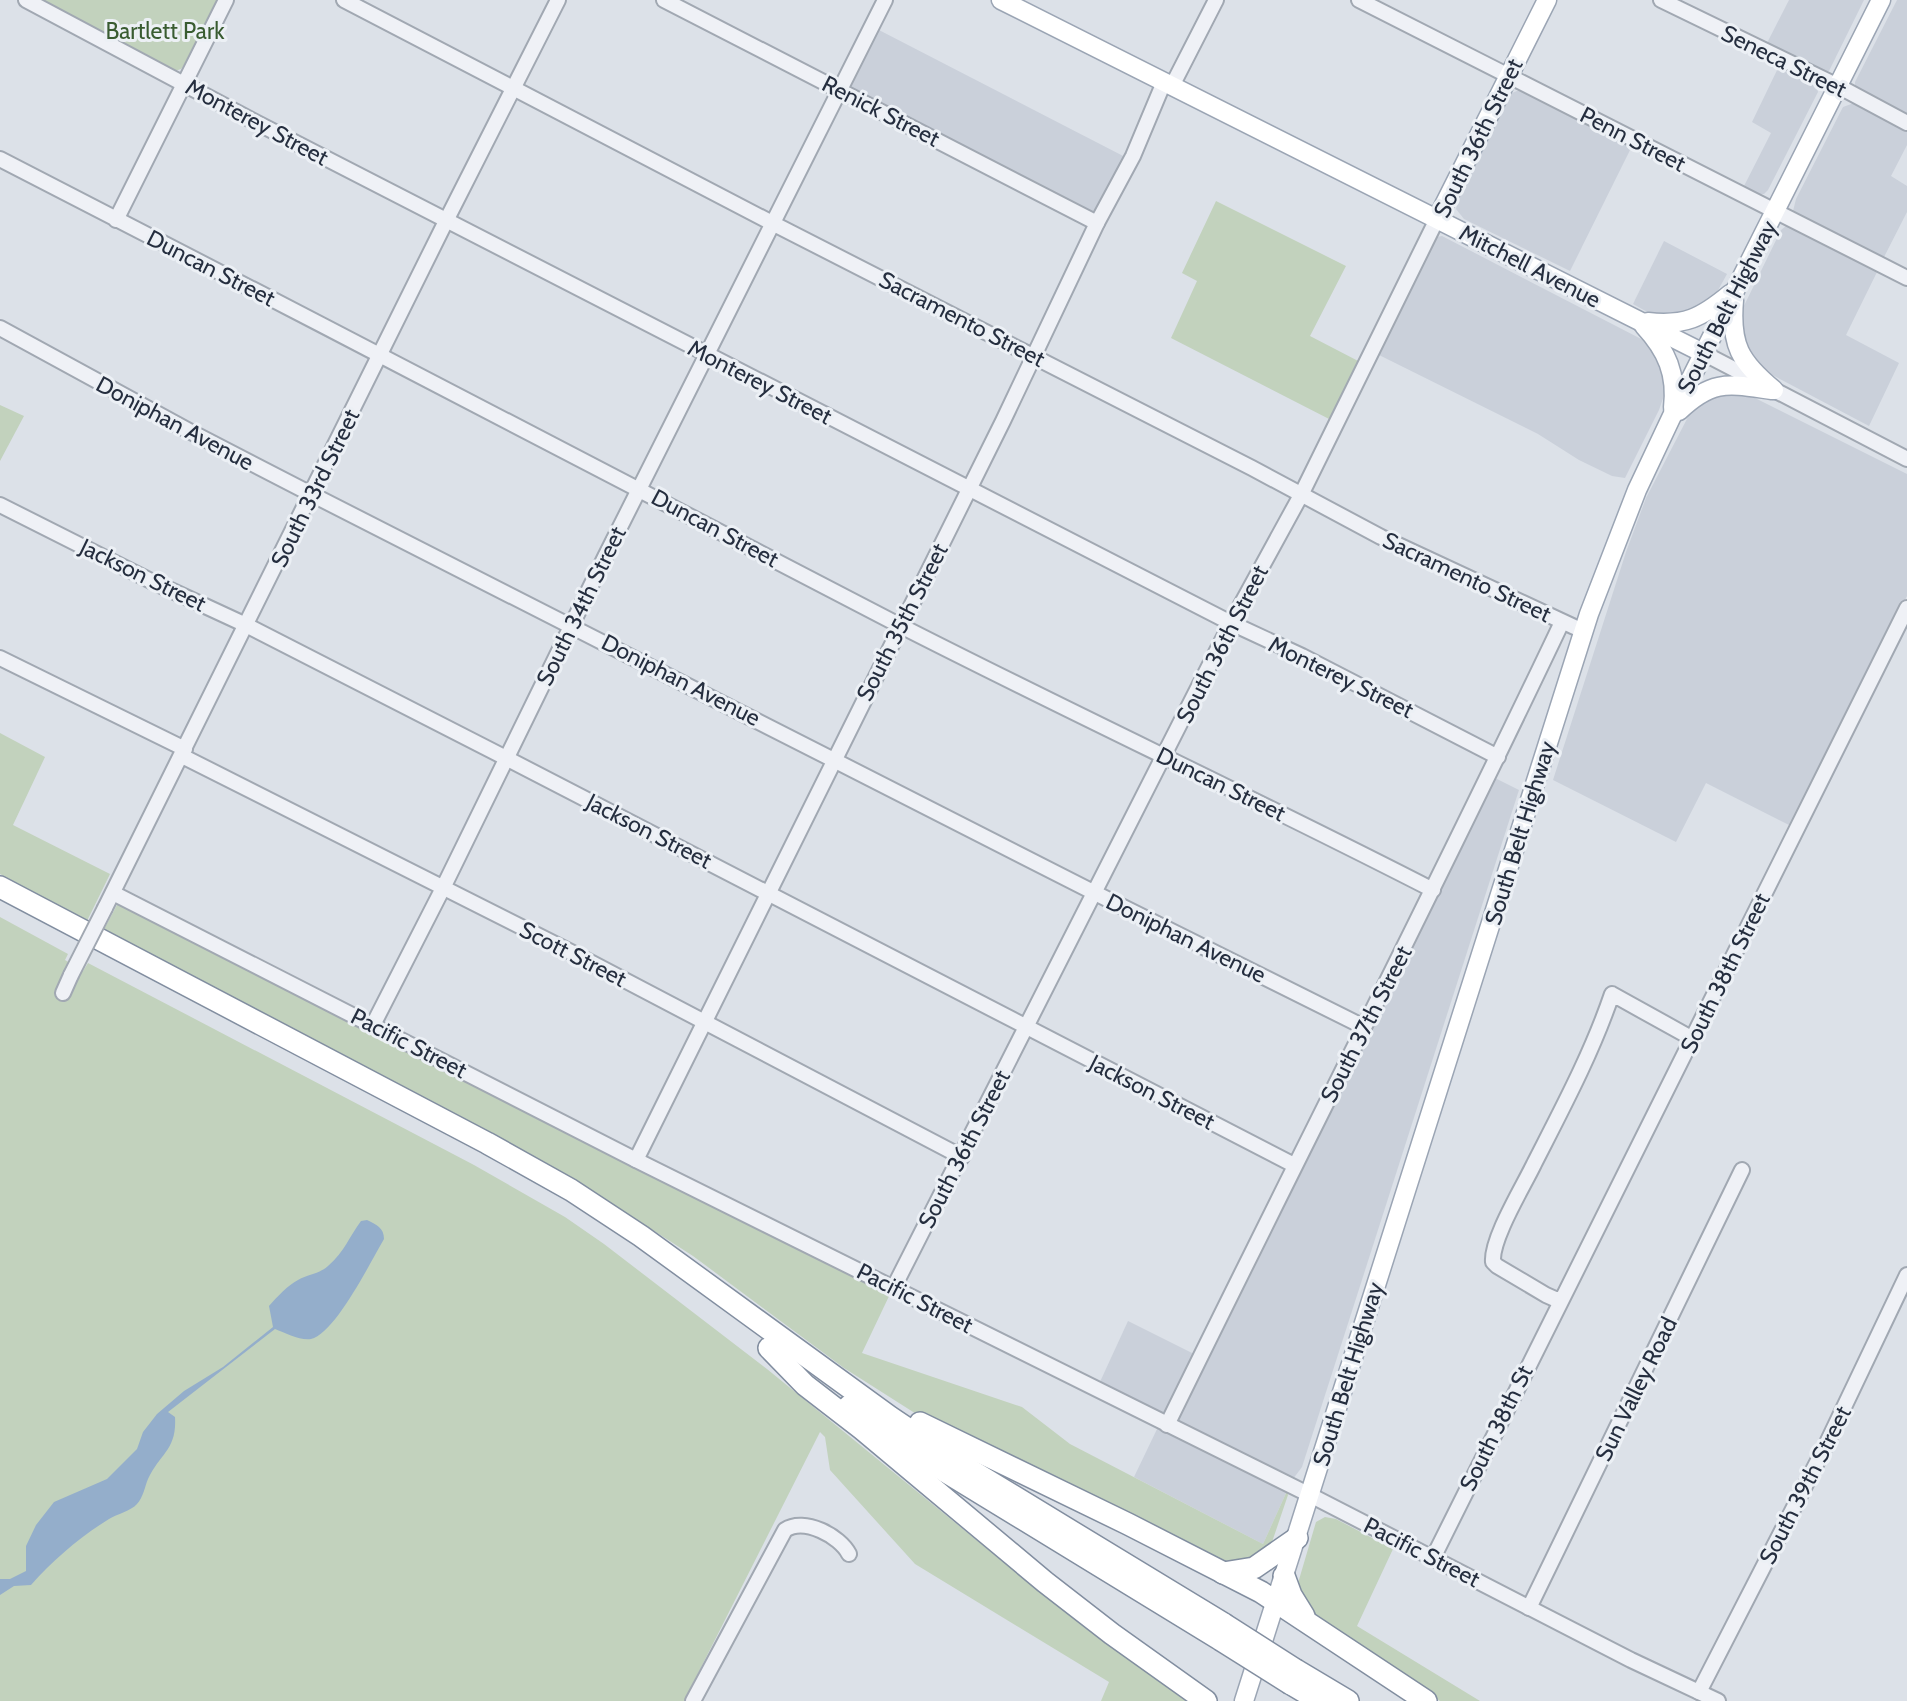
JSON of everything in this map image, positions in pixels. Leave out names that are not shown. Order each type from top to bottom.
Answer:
[{"type":"highway","points":[[0,887],[475,1137],[572,1191],[642,1236],[820,1367],[954,1460],[1294,1677],[1348,1701]]},
{"type":"highway","points":[[0,903],[482,1157],[562,1202],[639,1252],[881,1429],[946,1472],[1222,1632]]},
{"type":"highway","points":[[769,1348],[805,1385],[862,1429],[1045,1582],[1201,1699]]},
{"type":"highway","points":[[820,1367],[928,1428],[1116,1518],[1276,1602],[1426,1701]]},
{"type":"highway","points":[[1223,1573],[1254,1568],[1297,1538]]},
{"type":"highway","points":[[1284,1576],[1291,1595],[1310,1623]]},
{"type":"highway","points":[[1294,1677],[1320,1701]]},
{"type":"main road","name":"Mitchell Avenue","points":[[1001,0],[1703,353]]},
{"type":"main road","name":"South 36th Street","points":[[1437,219],[1547,0]]},
{"type":"main road","name":"South Belt Highway","points":[[1244,1701],[1583,631],[1637,490],[1671,418],[1881,0]]},
{"type":"main road","points":[[1638,320],[1674,324],[1688,321],[1700,317],[1735,290]]},
{"type":"main road","points":[[1735,290],[1733,323],[1738,351],[1754,373],[1774,390]]},
{"type":"main road","points":[[1638,320],[1667,356],[1672,370],[1675,386],[1671,418]]},
{"type":"main road","points":[[1671,418],[1701,393],[1715,386],[1734,384],[1774,390]]},
{"type":"street","name":"Monterey Street","points":[[26,0],[446,221],[1498,757]]},
{"type":"street","points":[[116,220],[226,0]]},
{"type":"street","name":"Sacramento Street","points":[[344,0],[1381,537],[1583,631]]},
{"type":"street","name":"South 33rd Street","points":[[63,993],[558,0]]},
{"type":"street","name":"Renick Street","points":[[664,0],[1097,223]]},
{"type":"street","name":"South 34th Street","points":[[373,1025],[885,0]]},
{"type":"street","name":"South 35th Street","points":[[636,1160],[1034,356],[1097,223],[1168,84],[1216,0]]},
{"type":"street","name":"Penn Street","points":[[1359,0],[1907,278]]},
{"type":"street","name":"Seneca Street","points":[[1661,0],[1838,86],[1907,123]]},
{"type":"street","name":"Duncan Street","points":[[0,159],[900,625],[1164,757],[1269,806],[1433,890]]},
{"type":"street","name":"South 36th Street","points":[[894,1287],[1231,623],[1301,495],[1437,219]]},
{"type":"street","name":"Doniphan Avenue","points":[[0,328],[311,494],[1364,1027]]},
{"type":"street","name":"Mitchell Avenue","points":[[1703,353],[1907,459]]},
{"type":"street","name":"Jackson Street","points":[[0,505],[151,581],[246,625],[1294,1165]]},
{"type":"street","name":"South 38th Street","points":[[1561,1298],[1907,608]]},
{"type":"street","name":"South 37th Street","points":[[1167,1425],[1433,890],[1562,622]]},
{"type":"street","name":"Scott Street","points":[[0,658],[962,1157]]},
{"type":"street","name":"Pacific Street","points":[[113,893],[636,1160],[1718,1701]]},
{"type":"street","points":[[1561,1298],[1555,1299],[1493,1262],[1492,1254],[1599,1031],[1612,994],[1693,1039]]},
{"type":"street","name":"Sun Valley Road","points":[[1529,1608],[1742,1170]]},
{"type":"street","name":"South 39th Street","points":[[1699,1692],[1825,1447],[1907,1275]]},
{"type":"street","name":"South 38th St","points":[[1433,1558],[1561,1298]]},
{"type":"street","points":[[693,1701],[785,1530],[802,1525],[820,1531],[845,1546],[849,1554]]},
{"type":"shaded area","points":[[1789,0],[1864,0],[1829,71],[1825,73],[1766,45]]},
{"type":"shaded area","points":[[1897,0],[1907,0],[1907,118],[1855,88],[1855,82]]},
{"type":"shaded area","points":[[877,29],[1127,158],[1095,213],[852,90],[851,81]]},
{"type":"shaded area","points":[[1780,64],[1812,81],[1818,92],[1768,190],[1764,194],[1757,194],[1743,188],[1771,133],[1752,122]]},
{"type":"shaded area","points":[[1523,91],[1633,144],[1570,271],[1464,219],[1456,209],[1460,194],[1512,93]]},
{"type":"shaded area","points":[[1854,103],[1907,130],[1907,145],[1891,176],[1907,186],[1907,212],[1883,259],[1793,211],[1796,199],[1843,107]]},
{"type":"shaded area","points":[[1786,226],[1794,226],[1879,268],[1846,335],[1899,363],[1869,426],[1750,361],[1738,325],[1740,314],[1781,230]]},
{"type":"shaded area","points":[[1442,236],[1647,342],[1655,350],[1668,384],[1659,410],[1625,478],[1612,476],[1579,460],[1538,434],[1377,354],[1437,237]]},
{"type":"shaded area","points":[[1664,241],[1727,274],[1712,301],[1682,318],[1651,314],[1633,304]]},
{"type":"shaded area","points":[[1714,393],[1749,395],[1907,474],[1907,596],[1791,826],[1706,783],[1676,842],[1553,780],[1646,498],[1689,415],[1695,406]]},
{"type":"shaded area","points":[[1495,778],[1519,790],[1302,1467],[1293,1479],[1181,1425],[1178,1421],[1179,1415]]},
{"type":"shaded area","points":[[1128,1321],[1196,1355],[1164,1414],[1099,1384]]},
{"type":"shaded area","points":[[1158,1427],[1287,1491],[1263,1544],[1134,1477]]},
{"type":"green space","name":"Bartlett Park","points":[[39,0],[217,0],[184,65],[175,71]]},
{"type":"green space","points":[[1216,201],[1346,266],[1310,336],[1362,363],[1333,421],[1171,338],[1197,281],[1182,273]]},
{"type":"green space","points":[[0,405],[24,416],[0,461]]},
{"type":"green space","points":[[0,733],[45,757],[13,825],[110,874],[87,921],[0,874]]},
{"type":"green space","points":[[118,903],[123,903],[891,1292],[862,1353],[1022,1407],[1070,1444],[1263,1544],[1287,1491],[1271,1545],[1235,1567],[921,1417],[844,1368],[693,1256],[572,1178],[103,931]]},
{"type":"green space","points":[[0,917],[68,954],[65,960],[83,971],[88,963],[474,1165],[565,1217],[767,1369],[1034,1587],[1115,1648],[1194,1701],[1101,1701],[1109,1682],[915,1564],[830,1470],[825,1437],[820,1432],[684,1701],[0,1701]]},
{"type":"green space","points":[[1325,1517],[1336,1519],[1393,1549],[1357,1626],[1480,1701],[1440,1701],[1311,1615],[1296,1590],[1316,1522]]},
{"type":"water","points":[[367,1220],[381,1229],[384,1239],[352,1295],[331,1324],[311,1339],[298,1338],[275,1329],[168,1412],[175,1417],[173,1437],[148,1479],[137,1504],[77,1541],[31,1585],[14,1586],[0,1595],[0,1579],[10,1579],[26,1571],[26,1546],[36,1525],[54,1502],[107,1479],[137,1449],[143,1432],[157,1414],[184,1391],[223,1367],[273,1327],[269,1306],[294,1282],[328,1266],[361,1221]]}]
